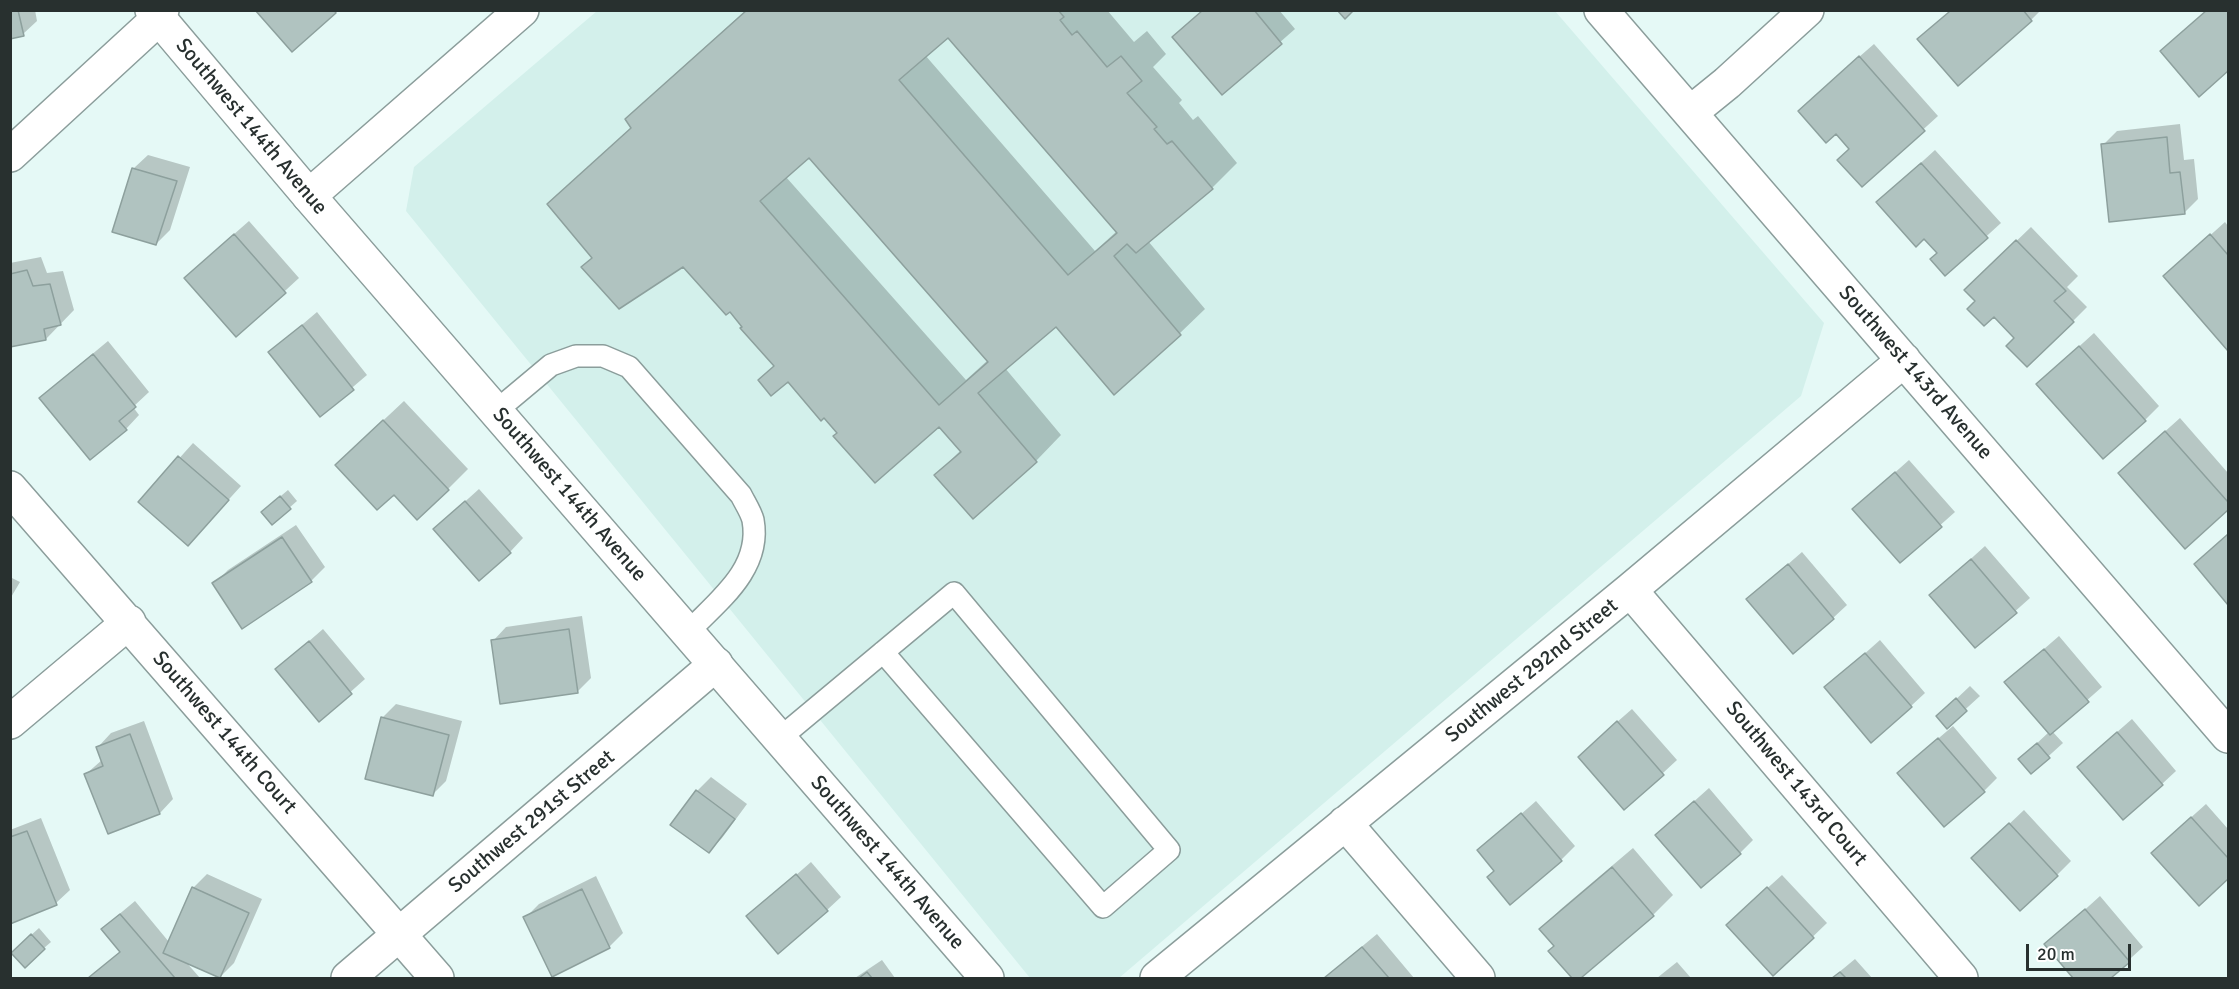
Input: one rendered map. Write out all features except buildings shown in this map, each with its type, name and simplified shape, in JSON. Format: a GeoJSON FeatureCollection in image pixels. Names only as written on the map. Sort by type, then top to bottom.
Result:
{"type":"FeatureCollection","features":[{"type":"Feature","properties":{"kind":"street"},"geometry":{"type":"LineString","coordinates":[[309,196],[522,10]]}},
{"type":"Feature","properties":{"kind":"street","name":"Southwest 143rd Avenue"},"geometry":{"type":"LineString","coordinates":[[1601,10],[2229,736]]}},
{"type":"Feature","properties":{"kind":"street"},"geometry":{"type":"LineString","coordinates":[[1690,113],[1728,83],[1807,10]]}},
{"type":"Feature","properties":{"kind":"street"},"geometry":{"type":"LineString","coordinates":[[10,154],[158,13]]}},
{"type":"Feature","properties":{"kind":"street","name":"Southwest 144th Avenue"},"geometry":{"type":"LineString","coordinates":[[158,13],[309,196],[987,978]]}},
{"type":"Feature","properties":{"kind":"street","name":"Southwest 292nd Street"},"geometry":{"type":"LineString","coordinates":[[1157,978],[1630,590],[1904,360]]}},
{"type":"Feature","properties":{"kind":"street","name":"Southwest 144th Court"},"geometry":{"type":"LineString","coordinates":[[10,488],[437,978]]}},
{"type":"Feature","properties":{"kind":"street","name":"Southwest 143rd Court"},"geometry":{"type":"LineString","coordinates":[[1630,590],[1961,978]]}},
{"type":"Feature","properties":{"kind":"street"},"geometry":{"type":"LineString","coordinates":[[10,722],[129,622]]}},
{"type":"Feature","properties":{"kind":"street","name":"Southwest 291st Street"},"geometry":{"type":"LineString","coordinates":[[348,978],[716,664]]}},
{"type":"Feature","properties":{"kind":"street"},"geometry":{"type":"LineString","coordinates":[[1345,823],[1478,978]]}},
{"type":"Feature","properties":{"kind":"lane"},"geometry":{"type":"LineString","coordinates":[[496,411],[550,365],[576,356],[603,356],[629,367],[741,495],[753,519],[753,548],[739,580],[688,632]]}},
{"type":"Feature","properties":{"kind":"lane"},"geometry":{"type":"LineString","coordinates":[[780,738],[883,652],[954,593],[1169,850],[1103,907],[883,652]]}},
{"type":"Feature","properties":{"kind":"shaded area"},"geometry":{"type":"Polygon","coordinates":[[[597,11],[1555,11],[1824,323],[1801,396],[1119,978],[1030,978],[406,211],[414,167],[597,11]]]}}]}
